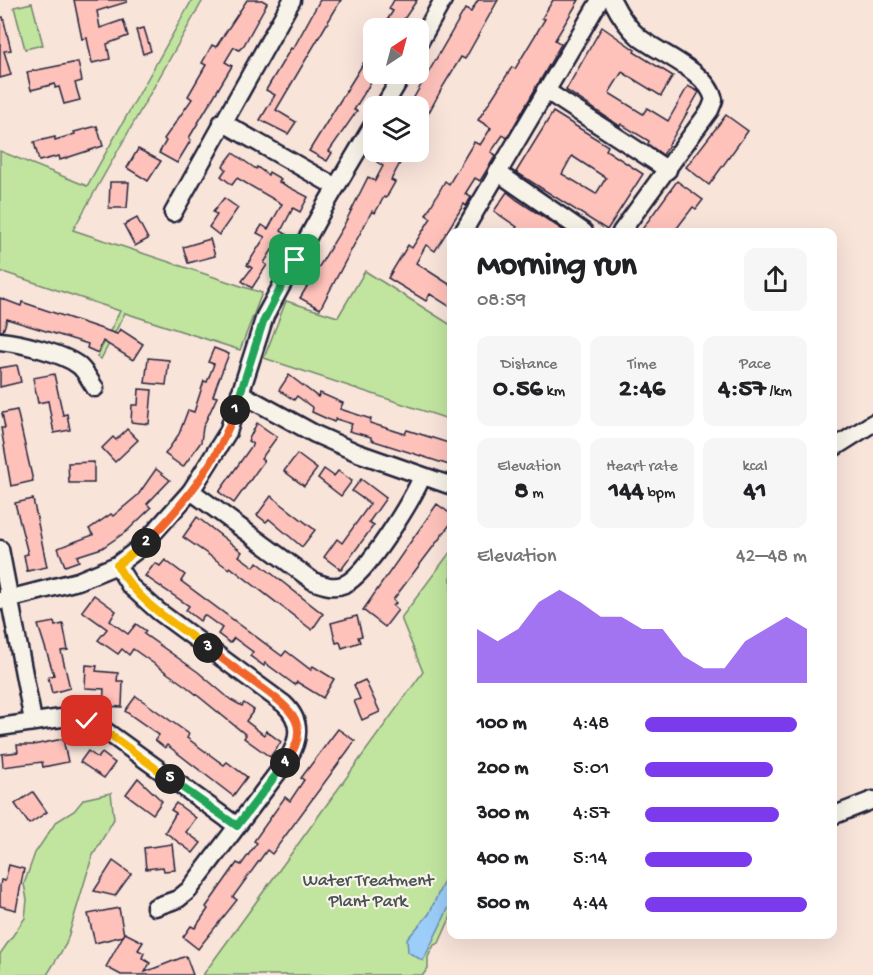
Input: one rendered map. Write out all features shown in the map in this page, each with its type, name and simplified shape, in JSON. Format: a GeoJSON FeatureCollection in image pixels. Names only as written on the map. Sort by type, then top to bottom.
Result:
{"type":"FeatureCollection","features":[{"type":"Feature","properties":{"kind":"street"},"geometry":{"type":"LineString","coordinates":[[173,213],[292,0]]}},
{"type":"Feature","properties":{"kind":"street"},"geometry":{"type":"LineString","coordinates":[[429,25],[443,0]]}},
{"type":"Feature","properties":{"kind":"street"},"geometry":{"type":"LineString","coordinates":[[464,228],[600,0]]}},
{"type":"Feature","properties":{"kind":"street"},"geometry":{"type":"LineString","coordinates":[[612,0],[628,26],[639,37],[700,78],[712,91],[714,100],[711,110],[624,228]]}},
{"type":"Feature","properties":{"kind":"street"},"geometry":{"type":"LineString","coordinates":[[545,90],[668,170]]}},
{"type":"Feature","properties":{"kind":"street"},"geometry":{"type":"LineString","coordinates":[[222,122],[336,187]]}},
{"type":"Feature","properties":{"kind":"street"},"geometry":{"type":"LineString","coordinates":[[5,600],[78,581],[117,565],[147,541],[191,491],[221,447],[265,316],[363,142]]}},
{"type":"Feature","properties":{"kind":"street"},"geometry":{"type":"LineString","coordinates":[[497,172],[578,228]]}},
{"type":"Feature","properties":{"kind":"street"},"geometry":{"type":"LineString","coordinates":[[0,341],[21,344],[71,361],[82,369],[95,388]]}},
{"type":"Feature","properties":{"kind":"street"},"geometry":{"type":"LineString","coordinates":[[240,393],[315,435],[447,484]]}},
{"type":"Feature","properties":{"kind":"street"},"geometry":{"type":"LineString","coordinates":[[837,445],[873,423]]}},
{"type":"Feature","properties":{"kind":"street"},"geometry":{"type":"LineString","coordinates":[[191,491],[313,580],[332,586],[342,585],[360,572],[412,501],[422,477]]}},
{"type":"Feature","properties":{"kind":"street"},"geometry":{"type":"LineString","coordinates":[[0,549],[5,600],[33,721]]}},
{"type":"Feature","properties":{"kind":"street"},"geometry":{"type":"LineString","coordinates":[[117,565],[137,594],[284,704],[295,718],[298,737],[295,748],[189,890],[178,899],[155,908]]}},
{"type":"Feature","properties":{"kind":"street"},"geometry":{"type":"LineString","coordinates":[[0,727],[68,717],[96,724],[237,826]]}},
{"type":"Feature","properties":{"kind":"street"},"geometry":{"type":"LineString","coordinates":[[837,814],[873,800]]}},
{"type":"Feature","properties":{"kind":"green space"},"geometry":{"type":"Polygon","coordinates":[[[192,0],[203,0],[73,230],[262,293],[240,350],[125,313],[101,359],[97,357],[120,311],[0,271],[0,151],[87,186],[192,0]]]}},
{"type":"Feature","properties":{"kind":"green space"},"geometry":{"type":"Polygon","coordinates":[[[32,3],[43,45],[25,49],[14,7],[32,3]]]}},
{"type":"Feature","properties":{"kind":"green space"},"geometry":{"type":"Polygon","coordinates":[[[365,271],[447,322],[447,419],[264,358],[286,301],[338,317],[365,271]]]}},
{"type":"Feature","properties":{"kind":"green space","name":"Water Treatment Plant Park"},"geometry":{"type":"Polygon","coordinates":[[[447,556],[447,925],[439,943],[434,945],[428,957],[428,968],[423,975],[203,975],[423,672],[401,618],[447,556]]]}},
{"type":"Feature","properties":{"kind":"green space"},"geometry":{"type":"Polygon","coordinates":[[[111,793],[114,819],[92,857],[66,944],[47,975],[0,975],[0,954],[25,918],[27,900],[24,884],[35,853],[56,822],[74,811],[84,799],[111,793]]]}},
{"type":"Feature","properties":{"kind":"water"},"geometry":{"type":"Polygon","coordinates":[[[447,874],[447,911],[423,961],[408,952],[407,939],[429,914],[447,874]]]}},
{"type":"Feature","properties":{"kind":"building"},"geometry":{"type":"Polygon","coordinates":[[[74,0],[127,0],[127,2],[97,11],[100,28],[123,20],[128,36],[107,44],[110,59],[92,63],[87,38],[82,39],[74,0]]]}},
{"type":"Feature","properties":{"kind":"building"},"geometry":{"type":"Polygon","coordinates":[[[247,0],[262,0],[267,3],[244,45],[239,50],[234,47],[225,62],[232,66],[189,138],[191,140],[177,163],[159,153],[166,141],[164,139],[192,99],[188,96],[206,65],[202,63],[212,45],[216,47],[247,0]]]}},
{"type":"Feature","properties":{"kind":"building"},"geometry":{"type":"Polygon","coordinates":[[[320,0],[341,0],[276,110],[296,122],[288,134],[260,120],[275,95],[266,90],[291,48],[293,49],[320,0]]]}},
{"type":"Feature","properties":{"kind":"building"},"geometry":{"type":"Polygon","coordinates":[[[394,0],[417,0],[405,18],[388,18],[393,11],[389,9],[394,0]]]}},
{"type":"Feature","properties":{"kind":"building"},"geometry":{"type":"Polygon","coordinates":[[[478,0],[498,0],[465,59],[461,57],[429,112],[429,96],[415,96],[422,84],[429,84],[429,71],[465,9],[471,12],[478,0]]]}},
{"type":"Feature","properties":{"kind":"building"},"geometry":{"type":"Polygon","coordinates":[[[553,0],[579,0],[555,40],[561,44],[507,138],[503,135],[491,152],[496,155],[480,181],[475,178],[465,194],[471,197],[466,206],[464,204],[447,228],[435,251],[426,245],[416,263],[447,283],[447,305],[430,294],[426,301],[388,278],[408,245],[412,248],[431,218],[426,215],[445,181],[449,184],[474,142],[480,145],[491,128],[478,120],[512,67],[515,69],[545,19],[542,18],[553,0]]]}},
{"type":"Feature","properties":{"kind":"building"},"geometry":{"type":"Polygon","coordinates":[[[0,17],[3,17],[11,50],[4,51],[11,75],[0,78],[0,17]]]}},
{"type":"Feature","properties":{"kind":"building"},"geometry":{"type":"Polygon","coordinates":[[[602,27],[635,50],[634,52],[673,76],[661,96],[622,72],[609,93],[643,114],[647,108],[668,121],[688,86],[699,92],[663,155],[648,144],[649,141],[621,124],[620,126],[566,90],[602,27]]]}},
{"type":"Feature","properties":{"kind":"building"},"geometry":{"type":"Polygon","coordinates":[[[144,28],[151,51],[143,54],[136,30],[144,28]]]}},
{"type":"Feature","properties":{"kind":"building"},"geometry":{"type":"Polygon","coordinates":[[[78,62],[82,81],[75,83],[80,100],[64,104],[59,87],[55,88],[55,84],[31,90],[27,72],[78,62]]]}},
{"type":"Feature","properties":{"kind":"building"},"geometry":{"type":"Polygon","coordinates":[[[363,64],[363,84],[370,84],[354,110],[357,111],[329,151],[332,153],[327,161],[309,151],[363,64]]]}},
{"type":"Feature","properties":{"kind":"building"},"geometry":{"type":"Polygon","coordinates":[[[553,112],[608,146],[606,150],[643,174],[608,228],[604,228],[516,172],[553,112]],[[572,156],[562,174],[596,194],[606,178],[572,156]]]}},
{"type":"Feature","properties":{"kind":"building"},"geometry":{"type":"Polygon","coordinates":[[[726,115],[748,131],[709,185],[686,167],[726,115]]]}},
{"type":"Feature","properties":{"kind":"building"},"geometry":{"type":"Polygon","coordinates":[[[97,126],[103,146],[60,160],[59,156],[39,161],[34,142],[55,137],[55,140],[97,126]]]}},
{"type":"Feature","properties":{"kind":"building"},"geometry":{"type":"Polygon","coordinates":[[[138,149],[161,161],[148,181],[127,168],[138,149]]]}},
{"type":"Feature","properties":{"kind":"building"},"geometry":{"type":"Polygon","coordinates":[[[233,153],[256,169],[257,167],[268,175],[269,172],[281,179],[279,182],[308,197],[300,212],[293,208],[281,231],[286,234],[278,247],[275,245],[264,263],[267,265],[252,288],[242,281],[252,268],[247,265],[265,237],[257,233],[262,225],[268,229],[282,204],[237,178],[232,185],[221,176],[226,169],[223,166],[233,153]]]}},
{"type":"Feature","properties":{"kind":"building"},"geometry":{"type":"Polygon","coordinates":[[[377,162],[401,162],[391,180],[395,182],[375,213],[372,211],[320,309],[300,298],[343,227],[368,177],[375,181],[383,166],[377,162]]]}},
{"type":"Feature","properties":{"kind":"building"},"geometry":{"type":"Polygon","coordinates":[[[677,181],[703,200],[696,209],[693,207],[677,228],[643,228],[677,181]]]}},
{"type":"Feature","properties":{"kind":"building"},"geometry":{"type":"Polygon","coordinates":[[[110,182],[129,182],[127,208],[109,208],[110,182]]]}},
{"type":"Feature","properties":{"kind":"building"},"geometry":{"type":"Polygon","coordinates":[[[507,192],[560,228],[516,228],[494,211],[507,192]]]}},
{"type":"Feature","properties":{"kind":"building"},"geometry":{"type":"Polygon","coordinates":[[[224,198],[238,208],[219,235],[209,227],[217,215],[213,212],[224,198]]]}},
{"type":"Feature","properties":{"kind":"building"},"geometry":{"type":"Polygon","coordinates":[[[137,218],[148,239],[135,246],[124,225],[137,218]]]}},
{"type":"Feature","properties":{"kind":"building"},"geometry":{"type":"Polygon","coordinates":[[[210,239],[215,256],[188,263],[183,247],[210,239]]]}},
{"type":"Feature","properties":{"kind":"building"},"geometry":{"type":"Polygon","coordinates":[[[0,298],[21,306],[22,302],[117,334],[120,329],[143,344],[133,360],[103,341],[98,353],[87,348],[88,344],[7,319],[3,331],[0,331],[0,298]]]}},
{"type":"Feature","properties":{"kind":"building"},"geometry":{"type":"Polygon","coordinates":[[[214,348],[229,354],[213,396],[217,397],[203,427],[201,442],[183,467],[165,454],[179,434],[188,410],[194,412],[204,381],[207,382],[214,364],[208,362],[214,348]]]}},
{"type":"Feature","properties":{"kind":"building"},"geometry":{"type":"Polygon","coordinates":[[[148,358],[169,360],[166,385],[145,383],[148,358]]]}},
{"type":"Feature","properties":{"kind":"building"},"geometry":{"type":"Polygon","coordinates":[[[17,365],[21,382],[0,387],[0,368],[17,365]]]}},
{"type":"Feature","properties":{"kind":"building"},"geometry":{"type":"Polygon","coordinates":[[[54,374],[63,415],[67,414],[70,430],[54,433],[48,401],[38,403],[33,378],[54,374]]]}},
{"type":"Feature","properties":{"kind":"building"},"geometry":{"type":"Polygon","coordinates":[[[289,375],[318,397],[320,393],[343,403],[340,409],[371,419],[370,423],[405,434],[407,430],[447,442],[447,464],[349,431],[352,424],[336,419],[334,422],[312,412],[313,408],[297,396],[294,400],[279,390],[289,375]]]}},
{"type":"Feature","properties":{"kind":"building"},"geometry":{"type":"Polygon","coordinates":[[[139,389],[152,390],[149,424],[131,422],[132,405],[138,405],[139,389]]]}},
{"type":"Feature","properties":{"kind":"building"},"geometry":{"type":"Polygon","coordinates":[[[17,410],[33,481],[11,486],[1,428],[5,428],[2,413],[17,410]]]}},
{"type":"Feature","properties":{"kind":"building"},"geometry":{"type":"Polygon","coordinates":[[[257,423],[277,437],[261,459],[264,461],[234,503],[219,492],[253,444],[248,441],[257,423]]]}},
{"type":"Feature","properties":{"kind":"building"},"geometry":{"type":"Polygon","coordinates":[[[127,429],[138,440],[115,462],[102,448],[113,437],[116,440],[127,429]]]}},
{"type":"Feature","properties":{"kind":"building"},"geometry":{"type":"Polygon","coordinates":[[[297,454],[317,469],[304,486],[284,471],[297,454]]]}},
{"type":"Feature","properties":{"kind":"building"},"geometry":{"type":"Polygon","coordinates":[[[94,462],[94,483],[69,483],[68,463],[94,462]]]}},
{"type":"Feature","properties":{"kind":"building"},"geometry":{"type":"Polygon","coordinates":[[[156,469],[170,480],[147,504],[151,508],[127,531],[102,548],[77,556],[79,561],[65,566],[58,548],[93,535],[89,529],[111,514],[113,516],[138,495],[156,469]]]}},
{"type":"Feature","properties":{"kind":"building"},"geometry":{"type":"Polygon","coordinates":[[[324,469],[334,476],[338,471],[352,481],[341,496],[318,478],[324,469]]]}},
{"type":"Feature","properties":{"kind":"building"},"geometry":{"type":"Polygon","coordinates":[[[361,479],[386,498],[369,522],[374,525],[341,570],[324,557],[337,539],[342,543],[370,504],[352,491],[361,479]]]}},
{"type":"Feature","properties":{"kind":"building"},"geometry":{"type":"Polygon","coordinates":[[[271,496],[315,530],[302,547],[269,519],[266,522],[257,515],[271,496]]]}},
{"type":"Feature","properties":{"kind":"building"},"geometry":{"type":"Polygon","coordinates":[[[33,499],[47,567],[27,571],[24,555],[28,554],[15,503],[33,499]]]}},
{"type":"Feature","properties":{"kind":"building"},"geometry":{"type":"Polygon","coordinates":[[[437,504],[447,511],[447,529],[393,600],[396,603],[393,606],[398,610],[385,627],[363,610],[437,504]]]}},
{"type":"Feature","properties":{"kind":"building"},"geometry":{"type":"Polygon","coordinates":[[[197,517],[242,552],[239,556],[254,567],[257,562],[323,614],[312,630],[230,567],[229,569],[183,537],[197,517]]]}},
{"type":"Feature","properties":{"kind":"building"},"geometry":{"type":"Polygon","coordinates":[[[165,560],[185,575],[181,581],[282,656],[286,651],[311,670],[313,666],[334,679],[323,698],[297,682],[295,685],[265,663],[264,666],[250,656],[253,652],[234,638],[230,643],[218,634],[222,628],[204,615],[200,621],[186,610],[189,606],[145,576],[155,563],[160,566],[165,560]]]}},
{"type":"Feature","properties":{"kind":"building"},"geometry":{"type":"Polygon","coordinates":[[[94,595],[116,611],[110,621],[128,634],[136,624],[146,631],[144,634],[198,672],[231,700],[242,706],[244,703],[254,710],[246,721],[264,735],[266,731],[281,742],[270,757],[244,738],[246,735],[187,687],[133,649],[129,655],[122,649],[118,654],[98,640],[107,629],[82,611],[94,595]]]}},
{"type":"Feature","properties":{"kind":"building"},"geometry":{"type":"Polygon","coordinates":[[[357,616],[362,636],[358,637],[360,642],[342,648],[340,642],[336,643],[331,623],[357,616]]]}},
{"type":"Feature","properties":{"kind":"building"},"geometry":{"type":"Polygon","coordinates":[[[54,622],[55,626],[63,624],[68,650],[61,651],[70,688],[52,693],[48,677],[54,675],[38,625],[54,622]]]}},
{"type":"Feature","properties":{"kind":"building"},"geometry":{"type":"Polygon","coordinates":[[[86,665],[97,666],[96,671],[118,673],[117,681],[123,681],[122,707],[103,706],[104,689],[85,688],[86,665]]]}},
{"type":"Feature","properties":{"kind":"building"},"geometry":{"type":"Polygon","coordinates":[[[365,680],[380,712],[362,720],[354,701],[360,699],[354,685],[365,680]]]}},
{"type":"Feature","properties":{"kind":"building"},"geometry":{"type":"Polygon","coordinates":[[[136,696],[189,734],[187,738],[224,765],[227,762],[247,777],[233,796],[167,745],[165,748],[155,740],[159,735],[125,711],[136,696]]]}},
{"type":"Feature","properties":{"kind":"building"},"geometry":{"type":"Polygon","coordinates":[[[338,729],[355,741],[272,854],[267,850],[233,897],[237,900],[198,949],[183,937],[191,926],[195,928],[208,909],[206,907],[237,863],[241,865],[257,843],[254,841],[285,797],[290,801],[304,780],[301,778],[338,729]]]}},
{"type":"Feature","properties":{"kind":"building"},"geometry":{"type":"Polygon","coordinates":[[[63,739],[68,762],[43,767],[42,762],[3,767],[2,754],[18,752],[17,745],[33,745],[63,739]]]}},
{"type":"Feature","properties":{"kind":"building"},"geometry":{"type":"Polygon","coordinates":[[[88,751],[98,758],[102,753],[115,763],[104,778],[80,762],[88,751]]]}},
{"type":"Feature","properties":{"kind":"building"},"geometry":{"type":"Polygon","coordinates":[[[138,778],[162,801],[153,814],[126,794],[138,778]]]}},
{"type":"Feature","properties":{"kind":"building"},"geometry":{"type":"Polygon","coordinates":[[[33,792],[47,812],[29,824],[15,804],[33,792]]]}},
{"type":"Feature","properties":{"kind":"building"},"geometry":{"type":"Polygon","coordinates":[[[176,803],[196,818],[186,832],[201,843],[193,853],[165,832],[176,813],[171,810],[176,803]]]}},
{"type":"Feature","properties":{"kind":"building"},"geometry":{"type":"Polygon","coordinates":[[[172,844],[175,870],[164,871],[163,867],[146,869],[144,848],[172,844]]]}},
{"type":"Feature","properties":{"kind":"building"},"geometry":{"type":"Polygon","coordinates":[[[113,861],[131,874],[115,896],[94,891],[113,861]]]}},
{"type":"Feature","properties":{"kind":"building"},"geometry":{"type":"Polygon","coordinates":[[[9,865],[24,869],[16,910],[0,906],[1,880],[5,881],[9,865]]]}},
{"type":"Feature","properties":{"kind":"building"},"geometry":{"type":"Polygon","coordinates":[[[119,908],[124,935],[125,933],[143,942],[138,950],[144,953],[142,958],[150,963],[145,972],[186,956],[193,975],[121,975],[106,967],[123,936],[95,943],[88,914],[119,908]]]}},
{"type":"Feature","properties":{"kind":"route"},"geometry":{"type":"LineString","coordinates":[[87,721],[96,724],[237,826],[295,748],[298,727],[291,710],[137,594],[117,565],[141,547],[159,529],[191,491],[221,447],[228,432],[265,316],[295,260]]}}]}
